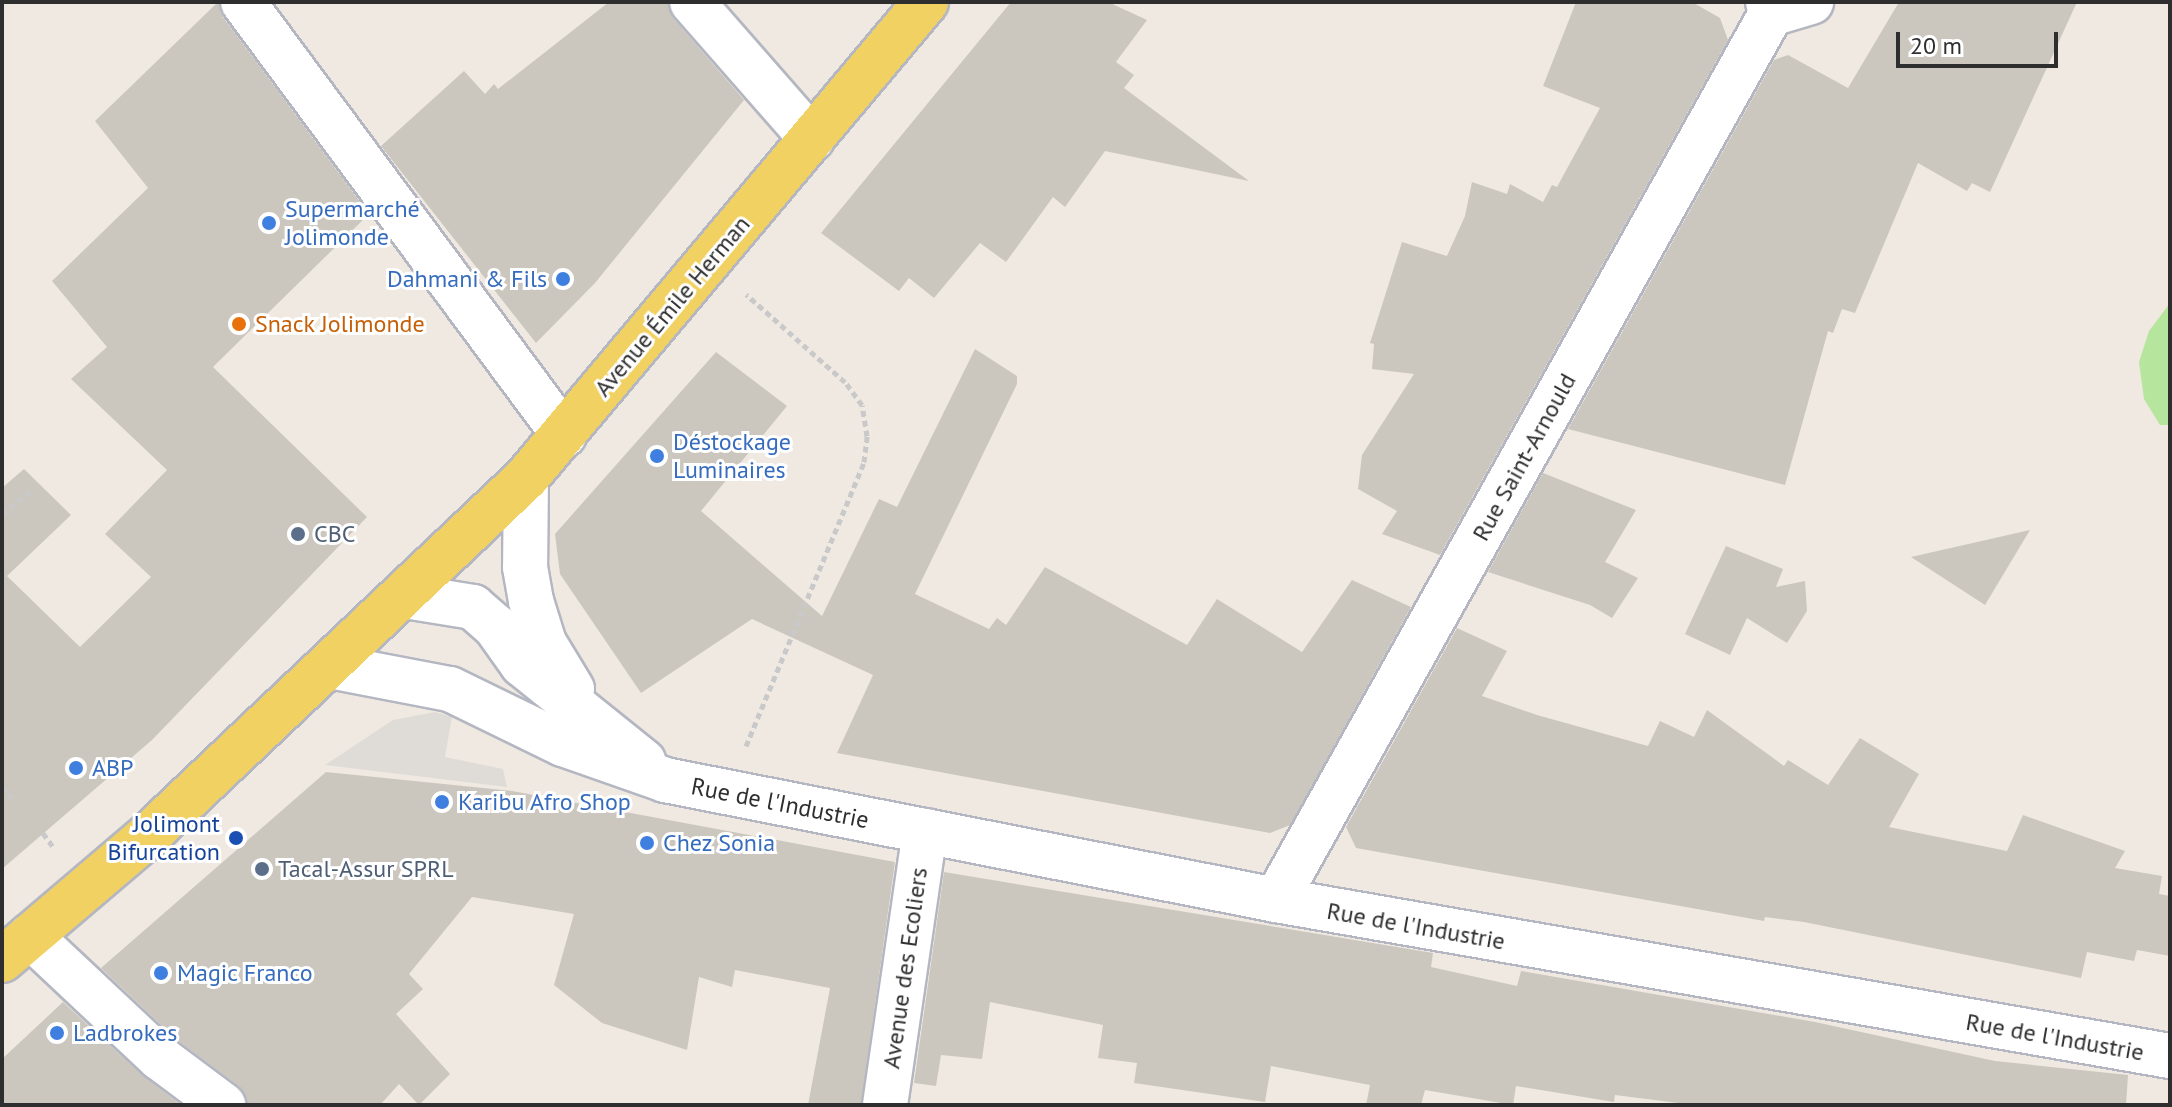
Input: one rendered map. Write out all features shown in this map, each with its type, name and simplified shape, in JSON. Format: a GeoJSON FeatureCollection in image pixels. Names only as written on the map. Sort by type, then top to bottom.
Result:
{"type":"FeatureCollection","features":[{"type":"Feature","properties":{"kind":"main road","name":"Avenue Émile Herman"},"geometry":{"type":"LineString","coordinates":[[16,948],[405,596],[526,478],[926,2]]}},
{"type":"Feature","properties":{"kind":"street"},"geometry":{"type":"LineString","coordinates":[[243,2],[564,435]]}},
{"type":"Feature","properties":{"kind":"street"},"geometry":{"type":"LineString","coordinates":[[692,2],[812,139]]}},
{"type":"Feature","properties":{"kind":"street","name":"Rue Saint-Arnould"},"geometry":{"type":"LineString","coordinates":[[1276,900],[1783,6]]}},
{"type":"Feature","properties":{"kind":"street","name":"Rue de l'Industrie"},"geometry":{"type":"LineString","coordinates":[[526,478],[525,567],[544,643],[567,683],[612,737]]}},
{"type":"Feature","properties":{"kind":"street","name":"Rue de l'Industrie"},"geometry":{"type":"LineString","coordinates":[[405,596],[473,607],[522,664],[665,780]]}},
{"type":"Feature","properties":{"kind":"street","name":"Rue de l'Industrie"},"geometry":{"type":"LineString","coordinates":[[329,666],[450,689],[563,744],[665,780],[1276,900],[2170,1056]]}},
{"type":"Feature","properties":{"kind":"street","name":"Avenue des Ecoliers"},"geometry":{"type":"LineString","coordinates":[[885,1105],[925,831]]}},
{"type":"Feature","properties":{"kind":"street"},"geometry":{"type":"LineString","coordinates":[[16,948],[223,1105]]}},
{"type":"Feature","properties":{"kind":"path"},"geometry":{"type":"LineString","coordinates":[[707,263],[845,382],[862,405],[867,436],[864,462],[730,793]]}},
{"type":"Feature","properties":{"kind":"path"},"geometry":{"type":"LineString","coordinates":[[2,514],[33,489]]}},
{"type":"Feature","properties":{"kind":"path"},"geometry":{"type":"LineString","coordinates":[[2,787],[12,798]]}},
{"type":"Feature","properties":{"kind":"green space"},"geometry":{"type":"Polygon","coordinates":[[[2170,303],[2170,425],[2160,425],[2144,399],[2139,362],[2149,331],[2170,303]]]}},
{"type":"Feature","properties":{"kind":"shaded area"},"geometry":{"type":"Polygon","coordinates":[[[435,712],[452,717],[445,757],[503,769],[507,787],[325,765],[393,720],[435,712]]]}},
{"type":"Feature","properties":{"kind":"building"},"geometry":{"type":"Polygon","coordinates":[[[218,2],[223,17],[369,214],[213,367],[367,517],[152,740],[2,869],[2,488],[24,469],[71,515],[7,576],[80,647],[151,577],[105,534],[167,470],[71,379],[107,347],[52,281],[148,188],[95,121],[218,2]]]}},
{"type":"Feature","properties":{"kind":"building"},"geometry":{"type":"Polygon","coordinates":[[[609,2],[668,2],[673,18],[744,100],[595,283],[536,343],[381,146],[464,71],[485,94],[494,84],[498,89],[609,2]]]}},
{"type":"Feature","properties":{"kind":"building"},"geometry":{"type":"Polygon","coordinates":[[[1011,2],[1108,2],[1147,20],[1116,62],[1134,75],[1124,88],[1249,181],[1105,151],[1065,207],[1053,197],[1006,262],[980,243],[934,298],[909,278],[899,291],[821,233],[1011,2]]]}},
{"type":"Feature","properties":{"kind":"building"},"geometry":{"type":"Polygon","coordinates":[[[1576,2],[1692,2],[1720,18],[1728,40],[1440,555],[1382,534],[1397,511],[1358,489],[1362,455],[1414,374],[1372,369],[1374,344],[1370,343],[1402,242],[1447,256],[1465,216],[1472,182],[1507,194],[1510,184],[1543,202],[1552,185],[1557,187],[1600,108],[1543,86],[1576,2]]]}},
{"type":"Feature","properties":{"kind":"building"},"geometry":{"type":"Polygon","coordinates":[[[1899,2],[2077,2],[1990,192],[1972,183],[1967,191],[1918,163],[1855,313],[1842,309],[1833,333],[1828,331],[1785,485],[1568,429],[1774,60],[1788,55],[1848,88],[1899,2]]]}},
{"type":"Feature","properties":{"kind":"building"},"geometry":{"type":"Polygon","coordinates":[[[975,349],[1017,376],[1017,384],[915,594],[989,629],[997,618],[1006,625],[1045,567],[1187,645],[1217,599],[1302,652],[1352,580],[1411,607],[1290,825],[1270,833],[837,753],[873,675],[752,619],[641,693],[560,574],[555,534],[716,352],[787,406],[701,511],[822,616],[879,499],[897,507],[975,349]]]}},
{"type":"Feature","properties":{"kind":"building"},"geometry":{"type":"Polygon","coordinates":[[[1543,473],[1636,510],[1605,562],[1638,578],[1612,618],[1590,605],[1488,572],[1543,473]]]}},
{"type":"Feature","properties":{"kind":"building"},"geometry":{"type":"Polygon","coordinates":[[[2030,530],[1985,605],[1911,557],[2030,530]]]}},
{"type":"Feature","properties":{"kind":"building"},"geometry":{"type":"Polygon","coordinates":[[[1726,546],[1783,569],[1776,587],[1805,581],[1807,611],[1787,643],[1747,618],[1730,655],[1685,634],[1726,546]]]}},
{"type":"Feature","properties":{"kind":"building"},"geometry":{"type":"Polygon","coordinates":[[[1457,628],[1507,651],[1482,696],[1537,715],[1648,746],[1660,721],[1694,737],[1707,710],[1784,766],[1788,760],[1828,785],[1860,738],[1919,774],[1889,827],[2007,851],[2023,815],[2125,851],[2115,868],[2162,876],[2159,894],[2170,896],[2170,956],[2137,950],[2134,961],[2087,952],[2081,978],[1804,922],[1765,917],[1764,921],[1356,848],[1346,827],[1457,628]]]}},
{"type":"Feature","properties":{"kind":"building"},"geometry":{"type":"Polygon","coordinates":[[[326,772],[512,791],[895,862],[861,1105],[808,1105],[830,988],[735,970],[732,987],[699,977],[687,1050],[602,1023],[554,985],[574,914],[472,897],[409,974],[423,989],[396,1014],[450,1074],[419,1105],[399,1084],[380,1105],[248,1105],[239,1086],[176,1039],[101,968],[326,772]]]}},
{"type":"Feature","properties":{"kind":"building"},"geometry":{"type":"Polygon","coordinates":[[[944,872],[1433,953],[1431,967],[1517,986],[1521,971],[1815,1022],[1995,1061],[2128,1075],[2126,1105],[1694,1105],[1615,1095],[1614,1102],[1516,1086],[1513,1105],[1425,1090],[1421,1105],[1366,1105],[1370,1085],[1271,1066],[1265,1102],[1134,1083],[1137,1063],[1098,1058],[1103,1025],[990,1002],[982,1059],[941,1055],[936,1086],[914,1083],[944,872]]]}},
{"type":"Feature","properties":{"kind":"building"},"geometry":{"type":"Polygon","coordinates":[[[63,1002],[143,1076],[181,1105],[2,1105],[2,1059],[63,1002]]]}},
{"type":"Feature","properties":{"kind":"place","name":"Supermarché Jolimonde"},"geometry":{"type":"Point","coordinates":[269,223]}},
{"type":"Feature","properties":{"kind":"place","name":"Dahmani & Fils"},"geometry":{"type":"Point","coordinates":[563,279]}},
{"type":"Feature","properties":{"kind":"place","name":"Snack Jolimonde"},"geometry":{"type":"Point","coordinates":[239,324]}},
{"type":"Feature","properties":{"kind":"place","name":"Déstockage Luminaires"},"geometry":{"type":"Point","coordinates":[657,456]}},
{"type":"Feature","properties":{"kind":"place","name":"CBC"},"geometry":{"type":"Point","coordinates":[298,534]}},
{"type":"Feature","properties":{"kind":"place","name":"ABP"},"geometry":{"type":"Point","coordinates":[76,768]}},
{"type":"Feature","properties":{"kind":"place","name":"Karibu Afro Shop"},"geometry":{"type":"Point","coordinates":[442,802]}},
{"type":"Feature","properties":{"kind":"place","name":"Jolimont Bifurcation"},"geometry":{"type":"Point","coordinates":[236,838]}},
{"type":"Feature","properties":{"kind":"place","name":"Chez Sonia"},"geometry":{"type":"Point","coordinates":[647,843]}},
{"type":"Feature","properties":{"kind":"place","name":"Tacal-Assur SPRL"},"geometry":{"type":"Point","coordinates":[262,869]}},
{"type":"Feature","properties":{"kind":"place","name":"Magic Franco"},"geometry":{"type":"Point","coordinates":[161,973]}},
{"type":"Feature","properties":{"kind":"place","name":"Ladbrokes"},"geometry":{"type":"Point","coordinates":[57,1033]}}]}
